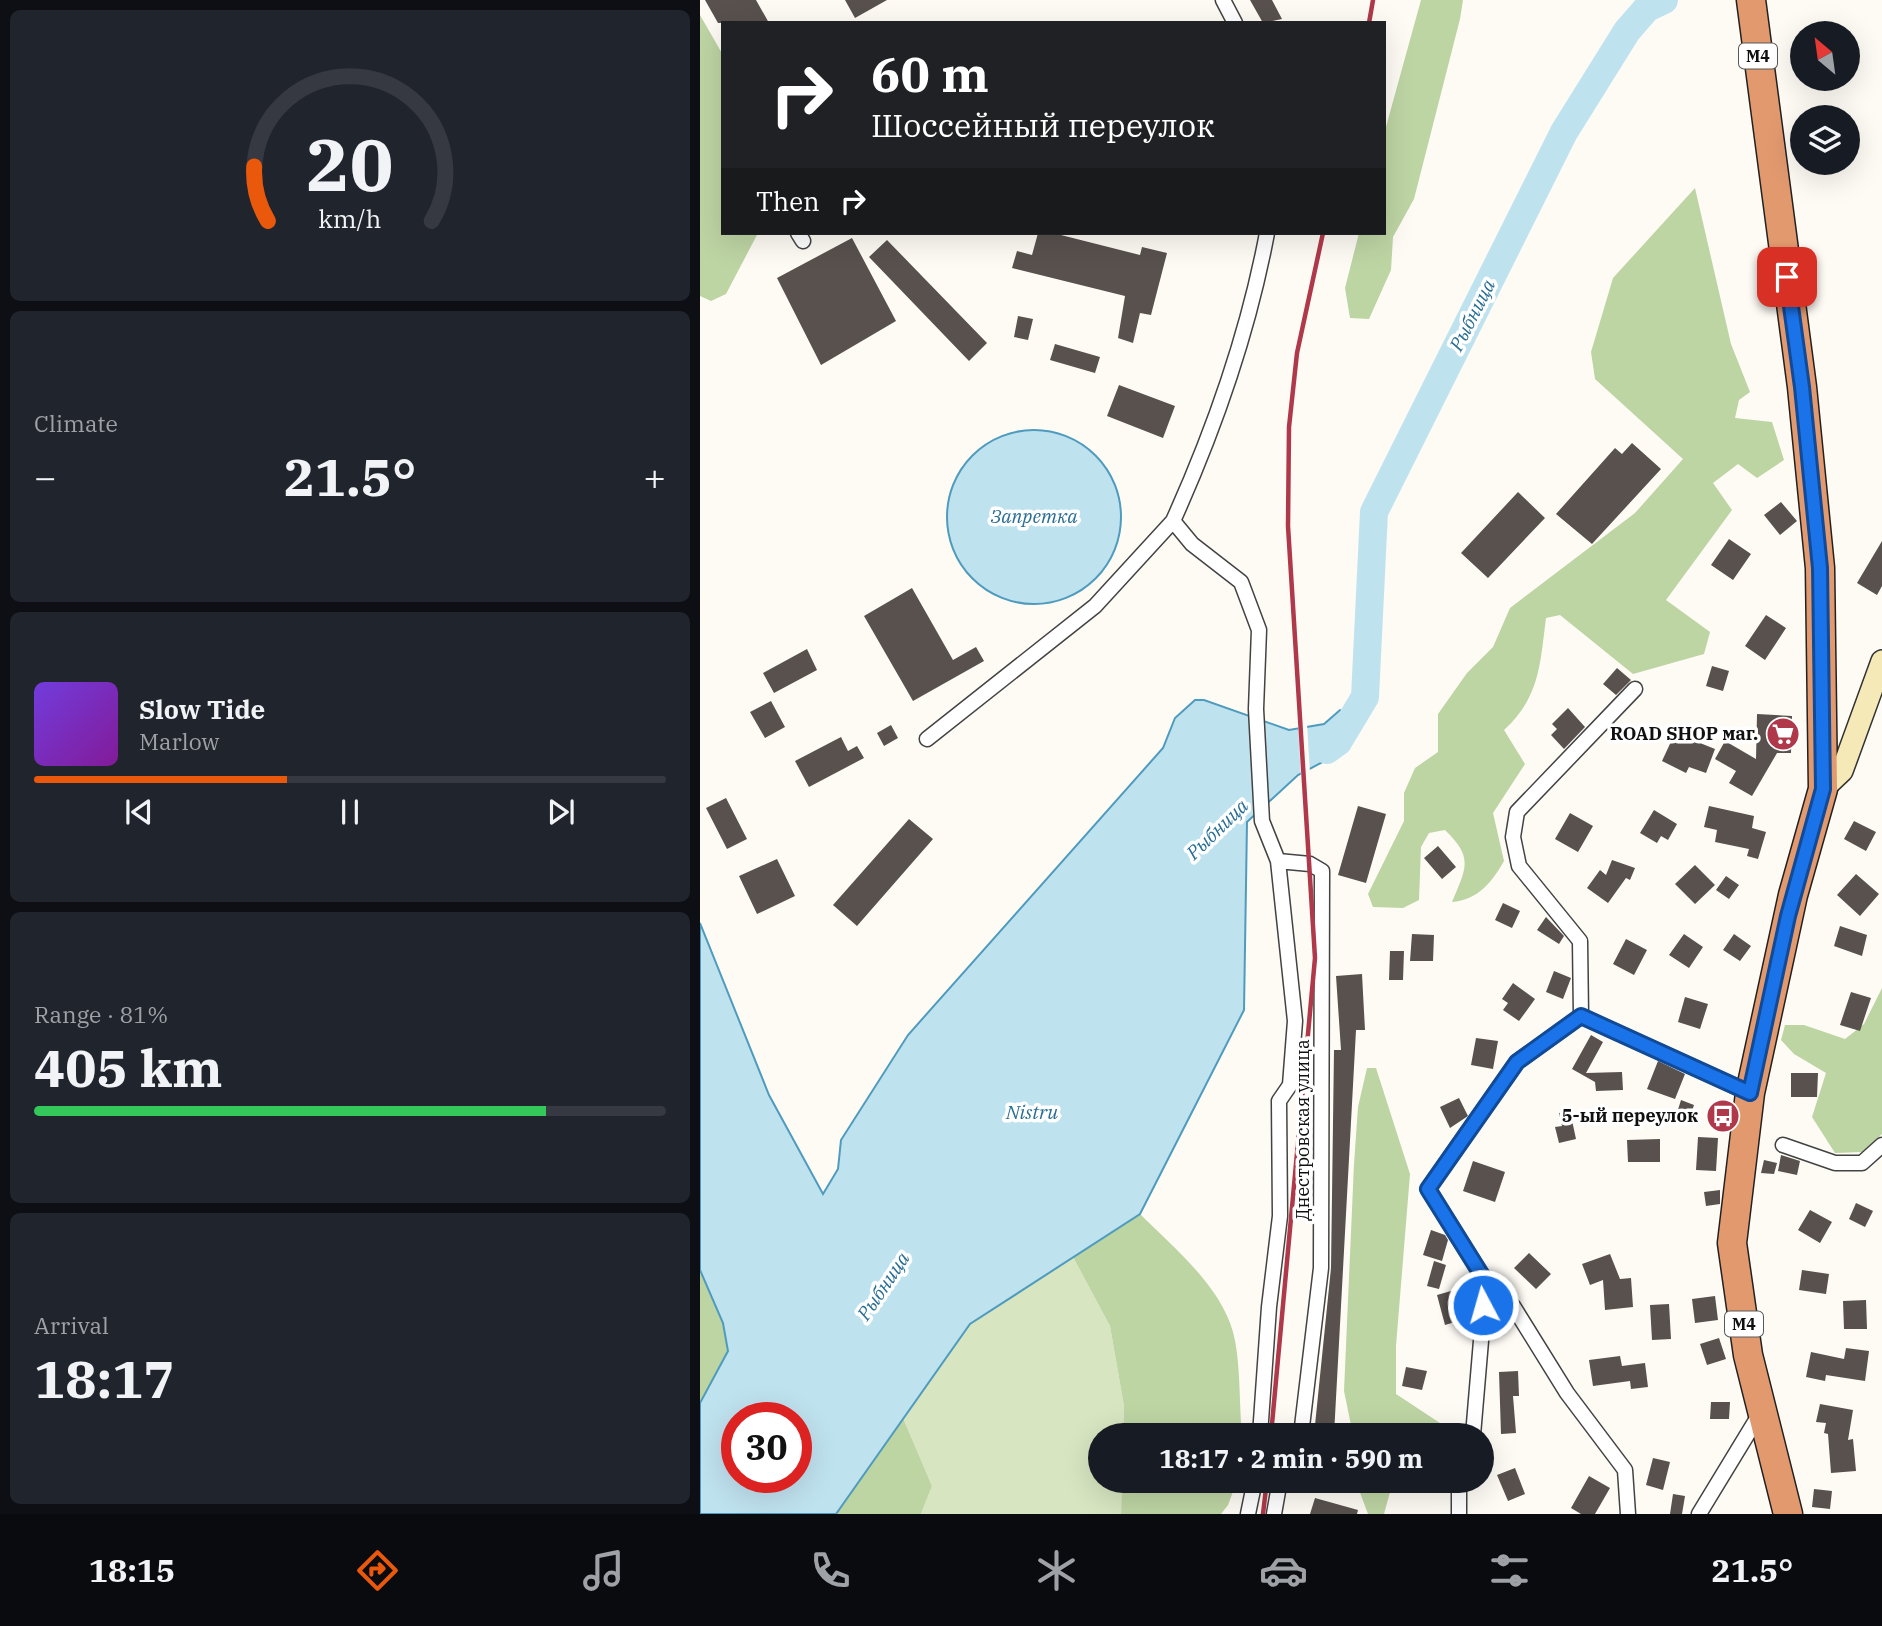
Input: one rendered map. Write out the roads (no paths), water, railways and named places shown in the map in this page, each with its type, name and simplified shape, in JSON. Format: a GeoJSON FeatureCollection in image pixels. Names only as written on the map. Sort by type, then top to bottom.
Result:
{"type":"FeatureCollection","features":[{"type":"Feature","properties":{"kind":"highway","name":"M4"},"geometry":{"type":"LineString","coordinates":[[1751,0],[1802,387],[1820,568],[1823,789],[1788,916],[1750,1093],[1732,1243],[1748,1355],[1788,1514]]}},
{"type":"Feature","properties":{"kind":"street"},"geometry":{"type":"LineString","coordinates":[[1223,0],[1234,21]]}},
{"type":"Feature","properties":{"kind":"street"},"geometry":{"type":"LineString","coordinates":[[927,739],[1095,606],[1173,521],[1211,438],[1255,298],[1267,235]]}},
{"type":"Feature","properties":{"kind":"street","name":"Днестровская улица"},"geometry":{"type":"LineString","coordinates":[[1173,521],[1192,544],[1241,582],[1259,630],[1256,709],[1262,821],[1278,861],[1295,1021],[1290,1085],[1279,1101],[1280,1216],[1269,1307],[1261,1423]]}},
{"type":"Feature","properties":{"kind":"street"},"geometry":{"type":"LineString","coordinates":[[1823,789],[1842,771],[1882,661]]}},
{"type":"Feature","properties":{"kind":"street"},"geometry":{"type":"LineString","coordinates":[[1581,1016],[1580,941],[1519,866],[1513,838],[1517,813],[1635,689]]}},
{"type":"Feature","properties":{"kind":"street","name":"Днестровская улица"},"geometry":{"type":"LineString","coordinates":[[1278,861],[1310,864],[1322,871],[1321,1268],[1302,1423]]}},
{"type":"Feature","properties":{"kind":"street"},"geometry":{"type":"LineString","coordinates":[[1581,1016],[1750,1093]]}},
{"type":"Feature","properties":{"kind":"street"},"geometry":{"type":"LineString","coordinates":[[1581,1016],[1517,1062],[1428,1189],[1486,1282],[1513,1306],[1567,1393],[1625,1470],[1628,1514]]}},
{"type":"Feature","properties":{"kind":"street"},"geometry":{"type":"LineString","coordinates":[[1783,1144],[1835,1163],[1861,1163],[1882,1145]]}},
{"type":"Feature","properties":{"kind":"street"},"geometry":{"type":"LineString","coordinates":[[1474,1423],[1486,1282]]}},
{"type":"Feature","properties":{"kind":"street"},"geometry":{"type":"LineString","coordinates":[[1699,1514],[1761,1412]]}},
{"type":"Feature","properties":{"kind":"street"},"geometry":{"type":"LineString","coordinates":[[1248,1514],[1252,1493]]}},
{"type":"Feature","properties":{"kind":"street"},"geometry":{"type":"LineString","coordinates":[[1274,1514],[1278,1493]]}},
{"type":"Feature","properties":{"kind":"street"},"geometry":{"type":"LineString","coordinates":[[1459,1493],[1459,1514]]}},
{"type":"Feature","properties":{"kind":"water","name":"Запретка"},"geometry":{"type":"Polygon","coordinates":[[[1034,430],[1067,437],[1095,456],[1114,484],[1121,517],[1114,550],[1095,578],[1067,597],[1034,604],[1001,597],[973,578],[954,550],[947,517],[954,484],[973,456],[1001,437],[1034,430]]]}},
{"type":"Feature","properties":{"kind":"water","name":"Nistru"},"geometry":{"type":"Polygon","coordinates":[[[1195,700],[1204,700],[1289,730],[1324,724],[1340,710],[1360,728],[1334,756],[1298,775],[1247,822],[1244,1010],[1140,1214],[970,1324],[836,1514],[700,1514],[700,1403],[728,1351],[723,1323],[700,1270],[700,923],[769,1095],[823,1194],[838,1169],[841,1140],[908,1035],[1163,748],[1175,718],[1195,700]]]}},
{"type":"Feature","properties":{"kind":"waterway","name":"Рыбница"},"geometry":{"type":"LineString","coordinates":[[1327,750],[1338,742],[1365,697],[1374,512],[1564,132],[1627,31],[1647,8],[1664,0]]}},
{"type":"Feature","properties":{"kind":"railway"},"geometry":{"type":"LineString","coordinates":[[1369,21],[1373,0]]}},
{"type":"Feature","properties":{"kind":"railway"},"geometry":{"type":"LineString","coordinates":[[1272,1423],[1315,958],[1288,526],[1289,427],[1297,353],[1323,235]]}},
{"type":"Feature","properties":{"kind":"railway"},"geometry":{"type":"LineString","coordinates":[[1263,1514],[1265,1493]]}},
{"type":"Feature","properties":{"kind":"place","name":"ROAD SHOP маг."},"geometry":{"type":"Point","coordinates":[1783,734]}},
{"type":"Feature","properties":{"kind":"place","name":"5-ый переулок"},"geometry":{"type":"Point","coordinates":[1723,1116]}}]}
